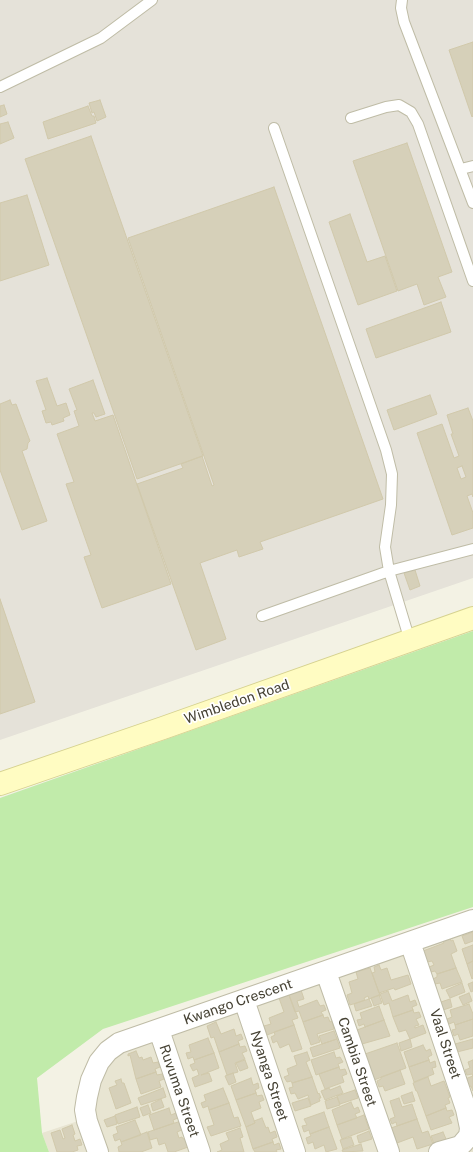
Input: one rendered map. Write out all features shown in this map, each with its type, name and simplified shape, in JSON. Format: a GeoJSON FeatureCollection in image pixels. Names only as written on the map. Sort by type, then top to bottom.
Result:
{"type":"FeatureCollection","features":[{"type":"Feature","properties":{"kind":"main road","name":"Wimbledon Road"},"geometry":{"type":"LineString","coordinates":[[0,784],[473,618]]}},
{"type":"Feature","properties":{"kind":"street","name":"Kwango Crescent"},"geometry":{"type":"LineString","coordinates":[[98,1152],[87,1121],[85,1110],[91,1080],[100,1062],[108,1051],[119,1043],[473,920]]}},
{"type":"Feature","properties":{"kind":"street","name":"Vaal Street"},"geometry":{"type":"LineString","coordinates":[[410,942],[466,1109],[470,1128],[469,1136],[460,1146],[439,1152]]}},
{"type":"Feature","properties":{"kind":"street","name":"Cambia Street"},"geometry":{"type":"LineString","coordinates":[[326,972],[389,1152]]}},
{"type":"Feature","properties":{"kind":"street","name":"Nyanga Street"},"geometry":{"type":"LineString","coordinates":[[244,1000],[295,1152]]}},
{"type":"Feature","properties":{"kind":"street","name":"Ruvuma Street"},"geometry":{"type":"LineString","coordinates":[[159,1030],[200,1152]]}},
{"type":"Feature","properties":{"kind":"lane"},"geometry":{"type":"LineString","coordinates":[[0,87],[101,38],[152,0]]}},
{"type":"Feature","properties":{"kind":"lane"},"geometry":{"type":"LineString","coordinates":[[402,0],[401,8],[404,22],[473,203]]}},
{"type":"Feature","properties":{"kind":"lane"},"geometry":{"type":"LineString","coordinates":[[351,118],[386,107],[399,105],[411,112],[418,124],[473,281]]}},
{"type":"Feature","properties":{"kind":"lane"},"geometry":{"type":"LineString","coordinates":[[274,128],[386,450],[392,474],[391,505],[385,547],[389,571],[410,640]]}},
{"type":"Feature","properties":{"kind":"lane"},"geometry":{"type":"LineString","coordinates":[[461,170],[473,166]]}},
{"type":"Feature","properties":{"kind":"lane"},"geometry":{"type":"LineString","coordinates":[[262,616],[389,571],[473,549]]}},
{"type":"Feature","properties":{"kind":"shaded area"},"geometry":{"type":"Polygon","coordinates":[[[0,0],[473,0],[473,578],[0,740],[0,0]]]}},
{"type":"Feature","properties":{"kind":"shaded area"},"geometry":{"type":"Polygon","coordinates":[[[473,918],[473,1152],[49,1152],[42,1133],[81,1120],[95,1060],[473,918]]]}},
{"type":"Feature","properties":{"kind":"green space"},"geometry":{"type":"Polygon","coordinates":[[[473,631],[473,907],[103,1029],[37,1078],[42,1133],[49,1152],[0,1152],[0,798],[473,631]]]}},
{"type":"Feature","properties":{"kind":"building"},"geometry":{"type":"Polygon","coordinates":[[[473,42],[473,116],[472,117],[449,50],[473,42]]]}},
{"type":"Feature","properties":{"kind":"building"},"geometry":{"type":"Polygon","coordinates":[[[100,100],[106,117],[97,121],[94,112],[92,113],[89,103],[100,100]]]}},
{"type":"Feature","properties":{"kind":"building"},"geometry":{"type":"Polygon","coordinates":[[[4,105],[7,114],[0,117],[0,106],[4,105]]]}},
{"type":"Feature","properties":{"kind":"building"},"geometry":{"type":"Polygon","coordinates":[[[88,106],[96,123],[48,139],[43,122],[88,106]]]}},
{"type":"Feature","properties":{"kind":"building"},"geometry":{"type":"Polygon","coordinates":[[[8,122],[14,138],[0,144],[0,124],[8,122]]]}},
{"type":"Feature","properties":{"kind":"building"},"geometry":{"type":"Polygon","coordinates":[[[91,136],[203,456],[137,479],[25,159],[91,136]]]}},
{"type":"Feature","properties":{"kind":"building"},"geometry":{"type":"Polygon","coordinates":[[[407,143],[452,272],[438,277],[446,297],[424,305],[417,284],[398,291],[353,161],[407,143]]]}},
{"type":"Feature","properties":{"kind":"building"},"geometry":{"type":"Polygon","coordinates":[[[274,187],[383,499],[260,542],[263,549],[239,557],[237,550],[200,563],[226,639],[196,650],[137,484],[183,468],[181,464],[202,456],[212,486],[214,485],[128,238],[274,187]]]}},
{"type":"Feature","properties":{"kind":"building"},"geometry":{"type":"Polygon","coordinates":[[[27,195],[49,265],[0,281],[0,203],[27,195]]]}},
{"type":"Feature","properties":{"kind":"building"},"geometry":{"type":"Polygon","coordinates":[[[350,214],[367,262],[385,256],[397,291],[358,305],[329,222],[350,214]]]}},
{"type":"Feature","properties":{"kind":"building"},"geometry":{"type":"Polygon","coordinates":[[[441,302],[451,332],[376,358],[366,329],[441,302]]]}},
{"type":"Feature","properties":{"kind":"building"},"geometry":{"type":"Polygon","coordinates":[[[47,378],[57,406],[66,403],[70,415],[63,418],[64,421],[52,425],[51,422],[46,423],[42,411],[46,410],[36,381],[47,378]]]}},
{"type":"Feature","properties":{"kind":"building"},"geometry":{"type":"Polygon","coordinates":[[[93,380],[105,414],[96,417],[94,413],[92,413],[95,421],[113,415],[171,584],[102,608],[84,557],[91,555],[66,484],[74,482],[57,434],[79,426],[74,411],[77,410],[69,389],[93,380]]]}},
{"type":"Feature","properties":{"kind":"building"},"geometry":{"type":"Polygon","coordinates":[[[430,395],[437,414],[394,430],[387,410],[430,395]]]}},
{"type":"Feature","properties":{"kind":"building"},"geometry":{"type":"Polygon","coordinates":[[[10,400],[12,405],[16,404],[30,441],[27,449],[22,451],[47,521],[22,530],[0,470],[0,404],[10,400]]]}},
{"type":"Feature","properties":{"kind":"building"},"geometry":{"type":"Polygon","coordinates":[[[468,408],[473,421],[473,497],[472,494],[467,496],[473,513],[473,528],[452,535],[417,433],[442,424],[454,458],[459,456],[451,434],[453,434],[447,415],[468,408]],[[462,466],[457,468],[461,479],[466,477],[462,466]]]}},
{"type":"Feature","properties":{"kind":"building"},"geometry":{"type":"Polygon","coordinates":[[[415,570],[420,586],[410,590],[404,573],[415,570]]]}},
{"type":"Feature","properties":{"kind":"building"},"geometry":{"type":"Polygon","coordinates":[[[0,599],[35,702],[0,714],[0,599]]]}},
{"type":"Feature","properties":{"kind":"building"},"geometry":{"type":"Polygon","coordinates":[[[473,932],[473,941],[465,944],[462,936],[473,932]]]}},
{"type":"Feature","properties":{"kind":"building"},"geometry":{"type":"Polygon","coordinates":[[[450,938],[451,941],[453,940],[457,951],[451,954],[456,968],[437,974],[435,971],[431,972],[429,967],[434,965],[432,961],[427,962],[423,951],[444,943],[443,941],[450,938]]]}},
{"type":"Feature","properties":{"kind":"building"},"geometry":{"type":"Polygon","coordinates":[[[473,945],[473,961],[467,964],[462,949],[473,945]]]}},
{"type":"Feature","properties":{"kind":"building"},"geometry":{"type":"Polygon","coordinates":[[[473,961],[473,978],[472,979],[467,964],[473,961]]]}},
{"type":"Feature","properties":{"kind":"building"},"geometry":{"type":"Polygon","coordinates":[[[379,965],[381,970],[387,968],[391,980],[408,975],[411,984],[395,990],[394,988],[379,993],[372,973],[375,972],[374,967],[379,965]]]}},
{"type":"Feature","properties":{"kind":"building"},"geometry":{"type":"Polygon","coordinates":[[[370,968],[380,995],[369,999],[368,996],[364,998],[365,1000],[350,1005],[347,995],[352,993],[349,982],[358,979],[356,972],[370,968]]]}},
{"type":"Feature","properties":{"kind":"building"},"geometry":{"type":"Polygon","coordinates":[[[456,968],[462,982],[442,989],[440,983],[435,984],[433,979],[437,977],[437,974],[456,968]]]}},
{"type":"Feature","properties":{"kind":"building"},"geometry":{"type":"Polygon","coordinates":[[[473,982],[473,991],[471,992],[468,984],[473,982]]]}},
{"type":"Feature","properties":{"kind":"building"},"geometry":{"type":"Polygon","coordinates":[[[462,983],[465,992],[450,998],[446,990],[462,983]]]}},
{"type":"Feature","properties":{"kind":"building"},"geometry":{"type":"Polygon","coordinates":[[[301,990],[304,999],[297,1001],[299,1007],[317,1000],[320,1006],[324,1005],[326,1010],[321,1012],[323,1015],[303,1022],[299,1011],[295,1012],[289,995],[301,990]]]}},
{"type":"Feature","properties":{"kind":"building"},"geometry":{"type":"Polygon","coordinates":[[[388,991],[392,1001],[408,995],[410,1002],[415,1000],[417,1005],[412,1007],[413,1010],[393,1017],[389,1003],[384,1005],[380,994],[388,991]]]}},
{"type":"Feature","properties":{"kind":"building"},"geometry":{"type":"Polygon","coordinates":[[[469,993],[472,1001],[463,1005],[459,997],[469,993]]]}},
{"type":"Feature","properties":{"kind":"building"},"geometry":{"type":"Polygon","coordinates":[[[289,995],[298,1018],[292,1020],[294,1025],[267,1035],[264,1026],[271,1024],[269,1018],[284,1012],[279,998],[289,995]]]}},
{"type":"Feature","properties":{"kind":"building"},"geometry":{"type":"Polygon","coordinates":[[[379,995],[382,1003],[374,1006],[371,998],[379,995]]]}},
{"type":"Feature","properties":{"kind":"building"},"geometry":{"type":"Polygon","coordinates":[[[369,999],[372,1006],[356,1011],[354,1004],[369,999]]]}},
{"type":"Feature","properties":{"kind":"building"},"geometry":{"type":"Polygon","coordinates":[[[450,999],[452,1007],[443,1010],[441,1002],[450,999]]]}},
{"type":"Feature","properties":{"kind":"building"},"geometry":{"type":"Polygon","coordinates":[[[469,1004],[473,1014],[473,1019],[455,1025],[454,1022],[449,1024],[447,1019],[452,1017],[450,1010],[469,1004]]]}},
{"type":"Feature","properties":{"kind":"building"},"geometry":{"type":"Polygon","coordinates":[[[379,1006],[384,1020],[365,1027],[364,1024],[359,1026],[357,1020],[362,1019],[360,1013],[379,1006]]]}},
{"type":"Feature","properties":{"kind":"building"},"geometry":{"type":"Polygon","coordinates":[[[413,1010],[414,1013],[419,1012],[421,1017],[416,1019],[419,1025],[415,1026],[415,1028],[423,1025],[426,1033],[410,1039],[406,1030],[399,1032],[393,1017],[413,1010]]]}},
{"type":"Feature","properties":{"kind":"building"},"geometry":{"type":"Polygon","coordinates":[[[323,1015],[324,1018],[328,1017],[330,1022],[332,1021],[334,1029],[317,1034],[320,1042],[311,1045],[303,1022],[323,1015]]]}},
{"type":"Feature","properties":{"kind":"building"},"geometry":{"type":"Polygon","coordinates":[[[473,1019],[473,1036],[460,1040],[458,1034],[454,1036],[452,1030],[456,1029],[455,1025],[473,1019]]]}},
{"type":"Feature","properties":{"kind":"building"},"geometry":{"type":"Polygon","coordinates":[[[384,1020],[390,1036],[362,1044],[357,1030],[384,1020]]]}},
{"type":"Feature","properties":{"kind":"building"},"geometry":{"type":"Polygon","coordinates":[[[216,1022],[221,1034],[234,1029],[236,1036],[241,1034],[243,1039],[238,1041],[239,1044],[219,1052],[214,1037],[211,1038],[207,1026],[216,1022]]]}},
{"type":"Feature","properties":{"kind":"building"},"geometry":{"type":"Polygon","coordinates":[[[294,1025],[302,1049],[292,1052],[289,1044],[280,1048],[277,1041],[273,1043],[271,1037],[275,1035],[274,1032],[294,1025]]]}},
{"type":"Feature","properties":{"kind":"building"},"geometry":{"type":"Polygon","coordinates":[[[334,1031],[337,1039],[322,1044],[319,1036],[334,1031]]]}},
{"type":"Feature","properties":{"kind":"building"},"geometry":{"type":"Polygon","coordinates":[[[208,1038],[214,1053],[194,1060],[193,1057],[188,1059],[186,1053],[191,1052],[189,1045],[208,1038]]]}},
{"type":"Feature","properties":{"kind":"building"},"geometry":{"type":"Polygon","coordinates":[[[337,1039],[340,1048],[313,1057],[310,1048],[337,1039]]]}},
{"type":"Feature","properties":{"kind":"building"},"geometry":{"type":"Polygon","coordinates":[[[410,1039],[412,1047],[401,1051],[399,1043],[410,1039]]]}},
{"type":"Feature","properties":{"kind":"building"},"geometry":{"type":"Polygon","coordinates":[[[473,1039],[473,1048],[457,1052],[455,1044],[473,1039]]]}},
{"type":"Feature","properties":{"kind":"building"},"geometry":{"type":"Polygon","coordinates":[[[397,1043],[406,1068],[374,1080],[365,1054],[397,1043]]]}},
{"type":"Feature","properties":{"kind":"building"},"geometry":{"type":"Polygon","coordinates":[[[239,1044],[240,1047],[245,1046],[247,1051],[242,1053],[245,1059],[235,1063],[238,1072],[227,1075],[219,1052],[239,1044]]]}},
{"type":"Feature","properties":{"kind":"building"},"geometry":{"type":"Polygon","coordinates":[[[423,1045],[426,1051],[430,1049],[432,1055],[428,1057],[429,1060],[409,1067],[404,1052],[423,1045]]]}},
{"type":"Feature","properties":{"kind":"building"},"geometry":{"type":"Polygon","coordinates":[[[136,1051],[139,1058],[142,1057],[143,1060],[151,1057],[153,1063],[158,1062],[160,1067],[155,1069],[156,1072],[136,1079],[130,1055],[128,1056],[128,1054],[136,1051]]]}},
{"type":"Feature","properties":{"kind":"building"},"geometry":{"type":"Polygon","coordinates":[[[307,1052],[310,1060],[306,1062],[312,1077],[292,1083],[291,1081],[287,1082],[284,1077],[289,1075],[287,1069],[297,1065],[294,1056],[307,1052]]]}},
{"type":"Feature","properties":{"kind":"building"},"geometry":{"type":"Polygon","coordinates":[[[334,1052],[336,1058],[340,1057],[343,1062],[338,1064],[339,1067],[316,1075],[311,1060],[334,1052]]]}},
{"type":"Feature","properties":{"kind":"building"},"geometry":{"type":"Polygon","coordinates":[[[214,1053],[219,1068],[201,1075],[209,1073],[212,1081],[195,1087],[192,1078],[199,1075],[197,1069],[193,1071],[190,1065],[195,1063],[194,1060],[214,1053]]]}},
{"type":"Feature","properties":{"kind":"building"},"geometry":{"type":"Polygon","coordinates":[[[245,1060],[248,1068],[240,1071],[236,1063],[245,1060]]]}},
{"type":"Feature","properties":{"kind":"building"},"geometry":{"type":"Polygon","coordinates":[[[429,1060],[430,1063],[435,1061],[436,1067],[432,1068],[434,1074],[414,1082],[409,1067],[429,1060]]]}},
{"type":"Feature","properties":{"kind":"building"},"geometry":{"type":"Polygon","coordinates":[[[473,1060],[473,1076],[472,1074],[467,1075],[465,1070],[470,1068],[468,1062],[473,1060]]]}},
{"type":"Feature","properties":{"kind":"building"},"geometry":{"type":"Polygon","coordinates":[[[339,1067],[340,1070],[345,1069],[347,1074],[342,1076],[344,1082],[325,1089],[319,1074],[339,1067]]]}},
{"type":"Feature","properties":{"kind":"building"},"geometry":{"type":"Polygon","coordinates":[[[400,1070],[405,1084],[385,1091],[383,1086],[379,1087],[377,1081],[381,1079],[381,1077],[400,1070]]]}},
{"type":"Feature","properties":{"kind":"building"},"geometry":{"type":"Polygon","coordinates":[[[156,1072],[157,1075],[162,1074],[164,1079],[159,1081],[161,1087],[141,1094],[136,1079],[156,1072]]]}},
{"type":"Feature","properties":{"kind":"building"},"geometry":{"type":"Polygon","coordinates":[[[233,1073],[236,1082],[229,1085],[225,1076],[233,1073]]]}},
{"type":"Feature","properties":{"kind":"building"},"geometry":{"type":"Polygon","coordinates":[[[473,1076],[473,1091],[471,1086],[468,1087],[465,1079],[473,1076]]]}},
{"type":"Feature","properties":{"kind":"building"},"geometry":{"type":"Polygon","coordinates":[[[312,1077],[321,1098],[319,1098],[320,1101],[311,1105],[308,1095],[298,1099],[295,1093],[291,1094],[289,1088],[293,1087],[292,1083],[312,1077]]]}},
{"type":"Feature","properties":{"kind":"building"},"geometry":{"type":"Polygon","coordinates":[[[428,1077],[431,1086],[444,1081],[450,1097],[448,1098],[450,1103],[445,1105],[446,1108],[426,1116],[413,1083],[428,1077]]]}},
{"type":"Feature","properties":{"kind":"building"},"geometry":{"type":"Polygon","coordinates":[[[251,1078],[253,1085],[258,1083],[259,1088],[255,1090],[256,1093],[236,1100],[231,1086],[251,1078]]]}},
{"type":"Feature","properties":{"kind":"building"},"geometry":{"type":"Polygon","coordinates":[[[121,1079],[122,1083],[124,1083],[131,1103],[116,1109],[109,1088],[117,1085],[115,1081],[121,1079]]]}},
{"type":"Feature","properties":{"kind":"building"},"geometry":{"type":"Polygon","coordinates":[[[340,1086],[343,1093],[325,1100],[321,1091],[329,1088],[330,1090],[340,1086]]]}},
{"type":"Feature","properties":{"kind":"building"},"geometry":{"type":"Polygon","coordinates":[[[163,1088],[166,1097],[141,1105],[138,1098],[163,1088]]]}},
{"type":"Feature","properties":{"kind":"building"},"geometry":{"type":"Polygon","coordinates":[[[223,1088],[229,1103],[209,1110],[208,1106],[203,1108],[201,1103],[206,1101],[204,1095],[223,1088]]]}},
{"type":"Feature","properties":{"kind":"building"},"geometry":{"type":"Polygon","coordinates":[[[355,1090],[358,1098],[340,1104],[337,1096],[355,1090]]]}},
{"type":"Feature","properties":{"kind":"building"},"geometry":{"type":"Polygon","coordinates":[[[412,1092],[415,1101],[404,1104],[401,1096],[412,1092]]]}},
{"type":"Feature","properties":{"kind":"building"},"geometry":{"type":"Polygon","coordinates":[[[256,1093],[257,1096],[262,1095],[264,1100],[259,1102],[261,1108],[251,1112],[255,1123],[246,1127],[236,1100],[256,1093]]]}},
{"type":"Feature","properties":{"kind":"building"},"geometry":{"type":"Polygon","coordinates":[[[337,1097],[340,1105],[327,1109],[325,1101],[337,1097]]]}},
{"type":"Feature","properties":{"kind":"building"},"geometry":{"type":"Polygon","coordinates":[[[308,1098],[311,1106],[295,1111],[292,1103],[308,1098]]]}},
{"type":"Feature","properties":{"kind":"building"},"geometry":{"type":"Polygon","coordinates":[[[399,1098],[402,1107],[412,1104],[417,1119],[397,1126],[396,1122],[392,1124],[390,1119],[395,1117],[390,1101],[399,1098]]]}},
{"type":"Feature","properties":{"kind":"building"},"geometry":{"type":"Polygon","coordinates":[[[161,1099],[164,1107],[153,1111],[151,1104],[161,1099]]]}},
{"type":"Feature","properties":{"kind":"building"},"geometry":{"type":"Polygon","coordinates":[[[351,1102],[354,1109],[358,1107],[360,1112],[355,1114],[357,1118],[337,1125],[332,1110],[351,1102]]]}},
{"type":"Feature","properties":{"kind":"building"},"geometry":{"type":"Polygon","coordinates":[[[229,1103],[234,1118],[238,1117],[241,1126],[211,1136],[207,1127],[214,1125],[209,1110],[229,1103]]]}},
{"type":"Feature","properties":{"kind":"building"},"geometry":{"type":"Polygon","coordinates":[[[148,1105],[151,1113],[143,1116],[140,1108],[148,1105]]]}},
{"type":"Feature","properties":{"kind":"building"},"geometry":{"type":"Polygon","coordinates":[[[137,1107],[140,1117],[118,1124],[115,1115],[137,1107]]]}},
{"type":"Feature","properties":{"kind":"building"},"geometry":{"type":"Polygon","coordinates":[[[169,1108],[171,1115],[176,1113],[178,1118],[173,1120],[174,1123],[154,1130],[149,1115],[169,1108]]]}},
{"type":"Feature","properties":{"kind":"building"},"geometry":{"type":"Polygon","coordinates":[[[446,1108],[447,1111],[452,1110],[454,1115],[449,1117],[452,1123],[431,1130],[426,1116],[446,1108]]]}},
{"type":"Feature","properties":{"kind":"building"},"geometry":{"type":"Polygon","coordinates":[[[324,1112],[329,1127],[310,1134],[309,1130],[304,1132],[302,1126],[307,1125],[304,1119],[324,1112]]]}},
{"type":"Feature","properties":{"kind":"building"},"geometry":{"type":"Polygon","coordinates":[[[364,1115],[369,1129],[342,1139],[337,1125],[364,1115]]]}},
{"type":"Feature","properties":{"kind":"building"},"geometry":{"type":"Polygon","coordinates":[[[115,1116],[117,1124],[107,1127],[104,1120],[115,1116]]]}},
{"type":"Feature","properties":{"kind":"building"},"geometry":{"type":"Polygon","coordinates":[[[262,1118],[266,1128],[268,1127],[270,1133],[275,1131],[277,1137],[272,1139],[273,1142],[253,1149],[246,1127],[255,1123],[254,1121],[262,1118]]]}},
{"type":"Feature","properties":{"kind":"building"},"geometry":{"type":"Polygon","coordinates":[[[417,1119],[422,1133],[428,1131],[433,1144],[417,1149],[413,1137],[397,1143],[391,1128],[417,1119]]]}},
{"type":"Feature","properties":{"kind":"building"},"geometry":{"type":"Polygon","coordinates":[[[135,1120],[141,1135],[121,1142],[120,1139],[115,1141],[113,1135],[118,1133],[116,1127],[135,1120]]]}},
{"type":"Feature","properties":{"kind":"building"},"geometry":{"type":"Polygon","coordinates":[[[181,1121],[184,1129],[177,1132],[179,1138],[188,1138],[191,1146],[174,1152],[168,1152],[165,1143],[159,1145],[157,1138],[150,1140],[148,1132],[181,1121]]]}},
{"type":"Feature","properties":{"kind":"building"},"geometry":{"type":"Polygon","coordinates":[[[72,1125],[75,1134],[73,1135],[75,1141],[80,1139],[82,1145],[77,1146],[78,1150],[72,1152],[57,1152],[51,1133],[60,1130],[63,1139],[65,1138],[62,1129],[72,1125]]]}},
{"type":"Feature","properties":{"kind":"building"},"geometry":{"type":"Polygon","coordinates":[[[329,1127],[337,1149],[326,1152],[324,1145],[315,1149],[313,1142],[308,1144],[306,1138],[311,1136],[310,1134],[329,1127]]]}},
{"type":"Feature","properties":{"kind":"building"},"geometry":{"type":"Polygon","coordinates":[[[240,1128],[243,1137],[240,1138],[244,1152],[217,1152],[222,1150],[220,1144],[229,1140],[226,1133],[240,1128]]]}},
{"type":"Feature","properties":{"kind":"building"},"geometry":{"type":"Polygon","coordinates":[[[369,1131],[372,1139],[359,1143],[357,1136],[369,1131]]]}},
{"type":"Feature","properties":{"kind":"building"},"geometry":{"type":"Polygon","coordinates":[[[147,1132],[152,1148],[141,1152],[119,1152],[118,1147],[122,1145],[121,1142],[147,1132]]]}},
{"type":"Feature","properties":{"kind":"building"},"geometry":{"type":"Polygon","coordinates":[[[443,1132],[446,1139],[434,1144],[431,1136],[443,1132]]]}},
{"type":"Feature","properties":{"kind":"building"},"geometry":{"type":"Polygon","coordinates":[[[351,1137],[354,1145],[343,1149],[340,1140],[351,1137]]]}},
{"type":"Feature","properties":{"kind":"building"},"geometry":{"type":"Polygon","coordinates":[[[273,1142],[274,1145],[279,1143],[281,1149],[276,1150],[277,1152],[255,1152],[253,1149],[273,1142]]]}},
{"type":"Feature","properties":{"kind":"building"},"geometry":{"type":"Polygon","coordinates":[[[361,1144],[363,1151],[343,1152],[342,1150],[361,1144]]]}}]}
